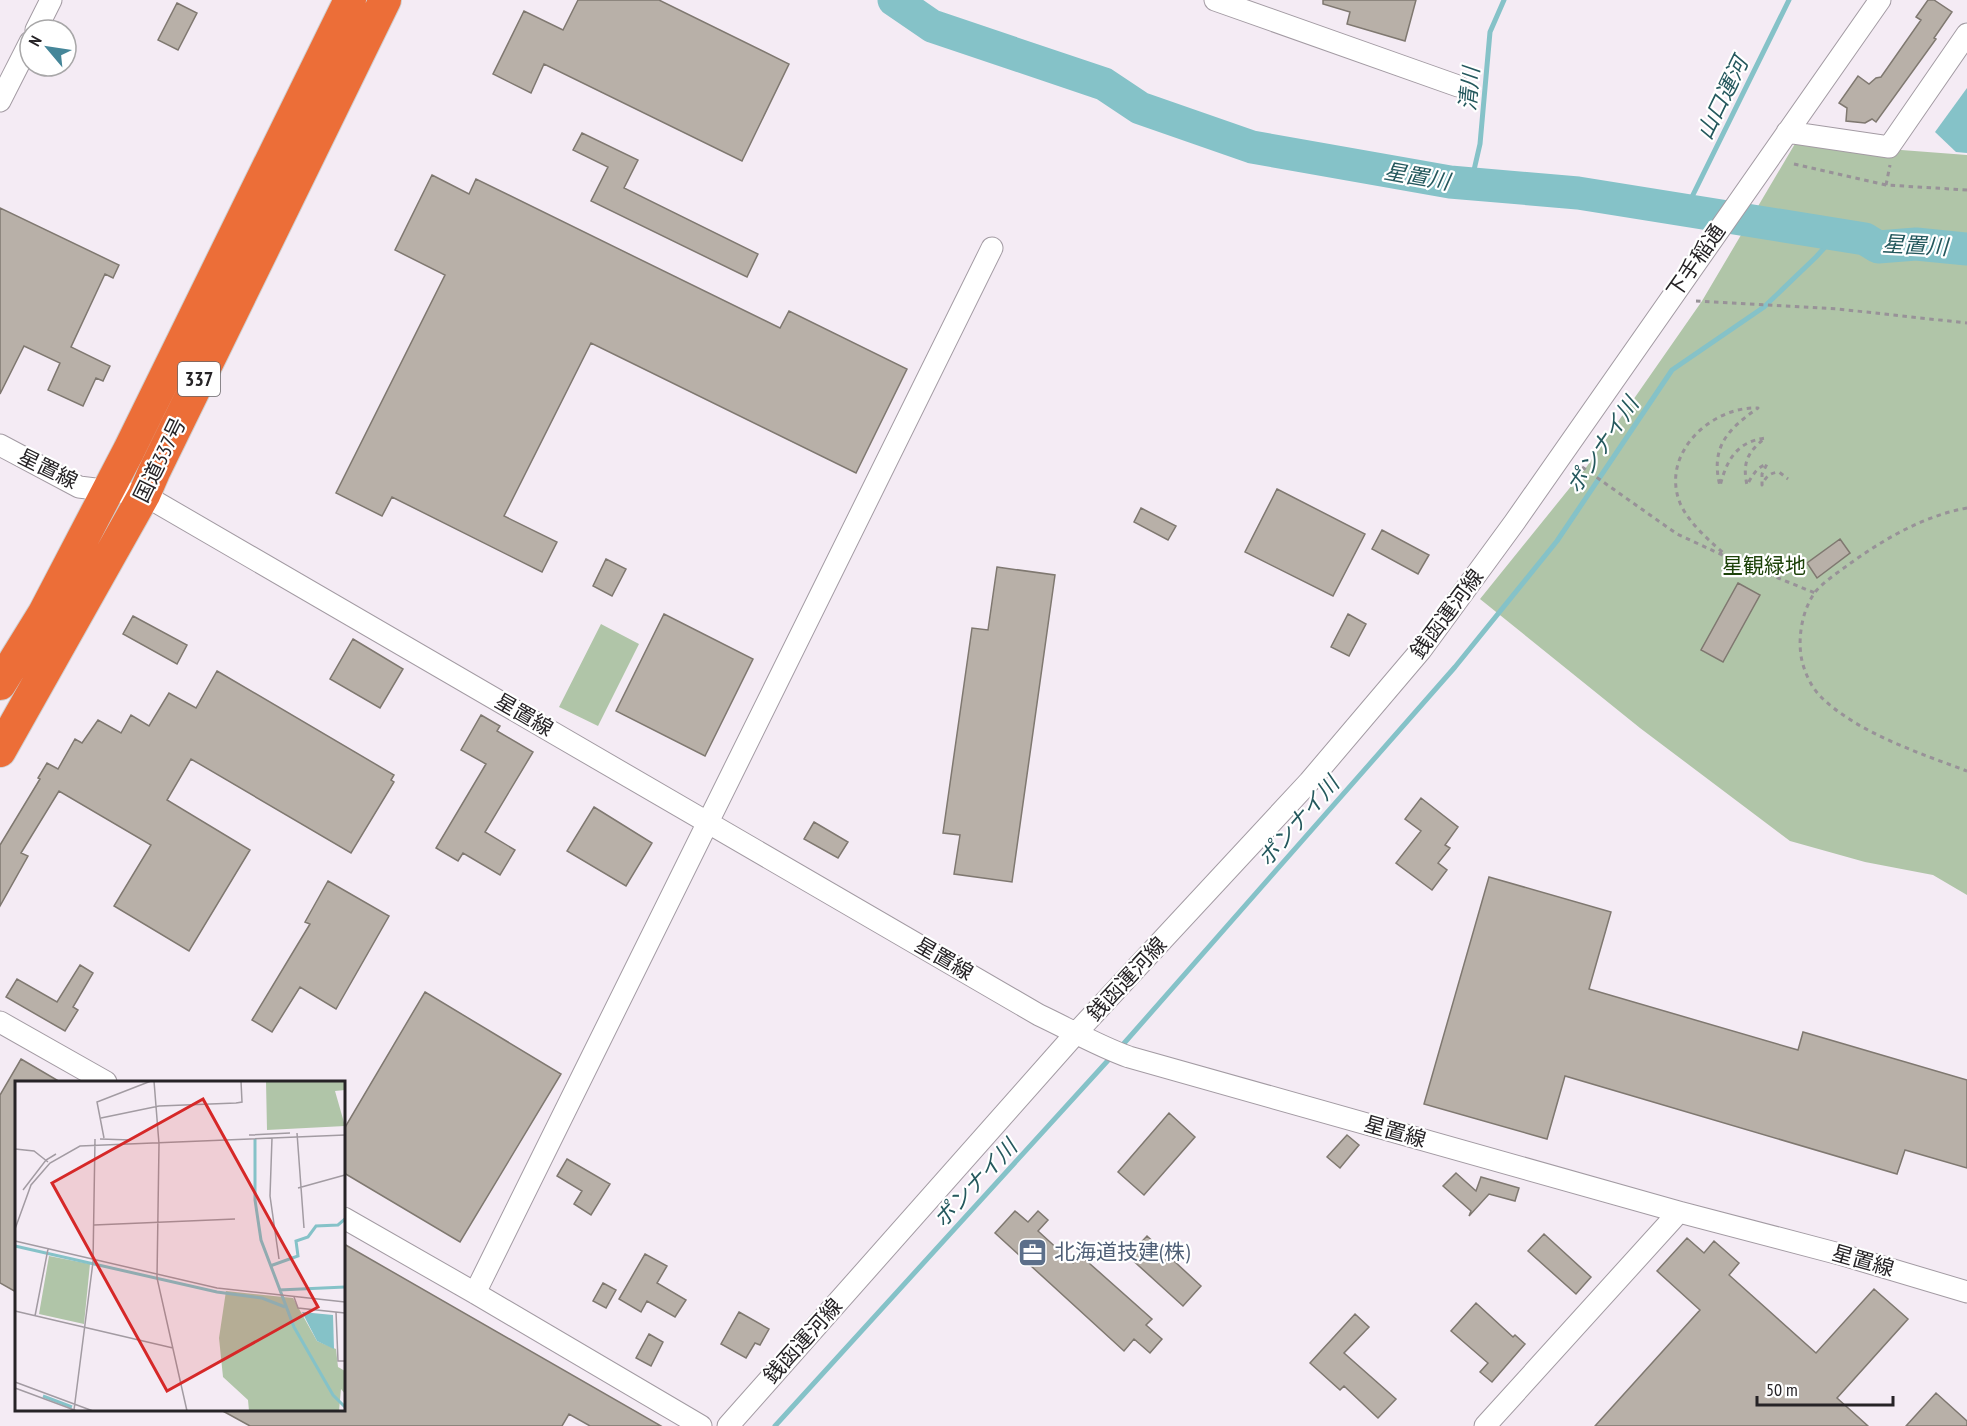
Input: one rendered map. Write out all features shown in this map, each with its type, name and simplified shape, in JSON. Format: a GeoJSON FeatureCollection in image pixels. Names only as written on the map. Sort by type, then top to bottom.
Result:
{"type":"FeatureCollection","features":[{"type":"Feature","properties":{"kind":"highway","name":"国道337号"},"geometry":{"type":"LineString","coordinates":[[0,684],[44,612],[129,450],[350,0]]}},
{"type":"Feature","properties":{"kind":"highway","name":"国道337号"},"geometry":{"type":"LineString","coordinates":[[0,751],[144,495],[385,0]]}},
{"type":"Feature","properties":{"kind":"street"},"geometry":{"type":"LineString","coordinates":[[42,18],[51,0]]}},
{"type":"Feature","properties":{"kind":"street"},"geometry":{"type":"LineString","coordinates":[[1215,0],[1458,86]]}},
{"type":"Feature","properties":{"kind":"street","name":"下手稲通"},"geometry":{"type":"LineString","coordinates":[[1514,523],[1880,0]]}},
{"type":"Feature","properties":{"kind":"street"},"geometry":{"type":"LineString","coordinates":[[1787,132],[1889,147],[1967,34]]}},
{"type":"Feature","properties":{"kind":"street"},"geometry":{"type":"LineString","coordinates":[[0,101],[18,66]]}},
{"type":"Feature","properties":{"kind":"street"},"geometry":{"type":"LineString","coordinates":[[475,1293],[992,248]]}},
{"type":"Feature","properties":{"kind":"street","name":"星置線"},"geometry":{"type":"LineString","coordinates":[[0,445],[80,487],[144,495],[1039,1015],[1077,1032],[1108,1050],[1679,1212],[1843,1255],[1967,1292]]}},
{"type":"Feature","properties":{"kind":"street","name":"銭函運河線"},"geometry":{"type":"LineString","coordinates":[[728,1426],[1077,1032],[1309,782],[1421,650],[1514,523]]}},
{"type":"Feature","properties":{"kind":"street"},"geometry":{"type":"LineString","coordinates":[[0,1022],[103,1081]]}},
{"type":"Feature","properties":{"kind":"street"},"geometry":{"type":"LineString","coordinates":[[1485,1426],[1679,1212]]}},
{"type":"Feature","properties":{"kind":"street"},"geometry":{"type":"LineString","coordinates":[[345,1219],[701,1426]]}},
{"type":"Feature","properties":{"kind":"path"},"geometry":{"type":"LineString","coordinates":[[1886,185],[1890,161]]}},
{"type":"Feature","properties":{"kind":"path"},"geometry":{"type":"LineString","coordinates":[[1794,164],[1886,185],[1967,190]]}},
{"type":"Feature","properties":{"kind":"path"},"geometry":{"type":"LineString","coordinates":[[1696,301],[1838,309],[1967,322]]}},
{"type":"Feature","properties":{"kind":"path"},"geometry":{"type":"LineString","coordinates":[[1728,558],[1697,529],[1680,502],[1675,477],[1681,455],[1693,436],[1710,421],[1727,412],[1745,407],[1758,408],[1734,426],[1724,440],[1716,471],[1720,486],[1730,458],[1751,440],[1765,438],[1754,447],[1747,460],[1744,473],[1747,485],[1753,474],[1761,466],[1767,464],[1762,474],[1762,485],[1765,478],[1772,473],[1779,472],[1788,479]]}},
{"type":"Feature","properties":{"kind":"path"},"geometry":{"type":"LineString","coordinates":[[1582,467],[1677,534],[1728,558],[1815,593]]}},
{"type":"Feature","properties":{"kind":"path"},"geometry":{"type":"LineString","coordinates":[[1967,508],[1920,522],[1876,545],[1826,581],[1815,593],[1803,622],[1799,648],[1805,673],[1819,695],[1843,715],[1902,747],[1967,771]]}},
{"type":"Feature","properties":{"kind":"green space","name":"星観緑地"},"geometry":{"type":"Polygon","coordinates":[[[1796,142],[1967,155],[1967,895],[1933,875],[1865,862],[1790,841],[1640,728],[1480,599],[1585,469],[1702,301],[1796,142]]]}},
{"type":"Feature","properties":{"kind":"green space"},"geometry":{"type":"Polygon","coordinates":[[[601,624],[639,644],[598,726],[559,707],[601,624]]]}},
{"type":"Feature","properties":{"kind":"water"},"geometry":{"type":"Polygon","coordinates":[[[1967,88],[1967,153],[1956,152],[1935,132],[1967,88]]]}},
{"type":"Feature","properties":{"kind":"building"},"geometry":{"type":"Polygon","coordinates":[[[578,0],[659,0],[789,64],[742,161],[544,64],[531,93],[493,74],[524,11],[563,30],[578,0]]]}},
{"type":"Feature","properties":{"kind":"building"},"geometry":{"type":"Polygon","coordinates":[[[1323,0],[1416,0],[1405,41],[1347,24],[1350,12],[1323,4],[1323,0]]]}},
{"type":"Feature","properties":{"kind":"building"},"geometry":{"type":"Polygon","coordinates":[[[1928,0],[1934,0],[1952,12],[1934,38],[1936,39],[1876,122],[1872,119],[1865,123],[1846,121],[1847,108],[1839,103],[1858,76],[1869,84],[1881,77],[1921,20],[1916,17],[1928,0]]]}},
{"type":"Feature","properties":{"kind":"building"},"geometry":{"type":"Polygon","coordinates":[[[177,3],[197,13],[178,50],[158,40],[177,3]]]}},
{"type":"Feature","properties":{"kind":"building"},"geometry":{"type":"Polygon","coordinates":[[[582,133],[638,160],[624,188],[758,254],[747,277],[591,201],[608,167],[573,150],[582,133]]]}},
{"type":"Feature","properties":{"kind":"building"},"geometry":{"type":"Polygon","coordinates":[[[432,175],[469,194],[476,179],[780,328],[789,311],[907,369],[856,473],[591,343],[504,516],[557,542],[542,572],[392,497],[382,516],[336,493],[445,275],[395,250],[432,175]]]}},
{"type":"Feature","properties":{"kind":"building"},"geometry":{"type":"Polygon","coordinates":[[[0,208],[119,265],[113,278],[105,274],[71,347],[110,366],[103,381],[96,378],[83,406],[48,390],[60,363],[24,346],[0,394],[0,208]]]}},
{"type":"Feature","properties":{"kind":"building"},"geometry":{"type":"Polygon","coordinates":[[[1277,489],[1365,534],[1333,596],[1245,552],[1277,489]]]}},
{"type":"Feature","properties":{"kind":"building"},"geometry":{"type":"Polygon","coordinates":[[[1141,508],[1176,526],[1168,540],[1134,522],[1141,508]]]}},
{"type":"Feature","properties":{"kind":"building"},"geometry":{"type":"Polygon","coordinates":[[[1382,530],[1429,555],[1418,574],[1372,549],[1382,530]]]}},
{"type":"Feature","properties":{"kind":"building"},"geometry":{"type":"Polygon","coordinates":[[[1840,539],[1850,553],[1817,578],[1807,563],[1840,539]]]}},
{"type":"Feature","properties":{"kind":"building"},"geometry":{"type":"Polygon","coordinates":[[[606,559],[626,569],[612,596],[593,586],[606,559]]]}},
{"type":"Feature","properties":{"kind":"building"},"geometry":{"type":"Polygon","coordinates":[[[997,567],[1055,575],[1012,882],[954,874],[960,835],[943,833],[972,628],[988,630],[997,567]]]}},
{"type":"Feature","properties":{"kind":"building"},"geometry":{"type":"Polygon","coordinates":[[[1738,583],[1760,595],[1723,662],[1701,650],[1738,583]]]}},
{"type":"Feature","properties":{"kind":"building"},"geometry":{"type":"Polygon","coordinates":[[[664,614],[753,659],[705,756],[616,711],[664,614]]]}},
{"type":"Feature","properties":{"kind":"building"},"geometry":{"type":"Polygon","coordinates":[[[1348,614],[1366,624],[1349,656],[1331,647],[1348,614]]]}},
{"type":"Feature","properties":{"kind":"building"},"geometry":{"type":"Polygon","coordinates":[[[133,616],[187,645],[177,664],[123,634],[133,616]]]}},
{"type":"Feature","properties":{"kind":"building"},"geometry":{"type":"Polygon","coordinates":[[[353,639],[403,669],[380,708],[330,679],[353,639]]]}},
{"type":"Feature","properties":{"kind":"building"},"geometry":{"type":"Polygon","coordinates":[[[217,671],[394,775],[391,780],[394,782],[351,853],[191,759],[167,800],[250,850],[189,951],[114,906],[151,845],[59,791],[21,853],[28,856],[0,906],[0,845],[40,779],[38,778],[47,763],[58,769],[75,739],[82,743],[98,720],[121,733],[131,715],[149,726],[169,693],[196,708],[217,671]]]}},
{"type":"Feature","properties":{"kind":"building"},"geometry":{"type":"Polygon","coordinates":[[[481,715],[500,726],[497,731],[533,752],[485,832],[515,850],[500,875],[463,853],[458,861],[436,848],[486,764],[461,750],[481,715]]]}},
{"type":"Feature","properties":{"kind":"building"},"geometry":{"type":"Polygon","coordinates":[[[1421,798],[1458,827],[1445,845],[1450,848],[1438,863],[1447,870],[1432,890],[1396,863],[1421,831],[1405,819],[1421,798]]]}},
{"type":"Feature","properties":{"kind":"building"},"geometry":{"type":"Polygon","coordinates":[[[594,807],[652,843],[626,886],[567,851],[594,807]]]}},
{"type":"Feature","properties":{"kind":"building"},"geometry":{"type":"Polygon","coordinates":[[[814,822],[848,842],[838,858],[804,839],[814,822]]]}},
{"type":"Feature","properties":{"kind":"building"},"geometry":{"type":"Polygon","coordinates":[[[1489,877],[1611,912],[1589,989],[1798,1050],[1803,1032],[1967,1080],[1967,1168],[1905,1150],[1897,1174],[1565,1076],[1547,1139],[1424,1104],[1489,877]]]}},
{"type":"Feature","properties":{"kind":"building"},"geometry":{"type":"Polygon","coordinates":[[[328,881],[389,916],[336,1009],[300,987],[272,1032],[252,1020],[310,924],[305,922],[328,881]]]}},
{"type":"Feature","properties":{"kind":"building"},"geometry":{"type":"Polygon","coordinates":[[[80,965],[93,973],[73,1007],[78,1010],[65,1031],[6,997],[17,979],[57,1002],[80,965]]]}},
{"type":"Feature","properties":{"kind":"building"},"geometry":{"type":"Polygon","coordinates":[[[425,992],[561,1074],[460,1242],[345,1174],[345,1127],[425,992]]]}},
{"type":"Feature","properties":{"kind":"building"},"geometry":{"type":"Polygon","coordinates":[[[21,1059],[59,1081],[15,1081],[15,1291],[0,1283],[0,1095],[21,1059]]]}},
{"type":"Feature","properties":{"kind":"building"},"geometry":{"type":"Polygon","coordinates":[[[1169,1113],[1195,1137],[1144,1195],[1118,1172],[1169,1113]]]}},
{"type":"Feature","properties":{"kind":"building"},"geometry":{"type":"Polygon","coordinates":[[[1347,1135],[1359,1145],[1340,1168],[1327,1157],[1347,1135]]]}},
{"type":"Feature","properties":{"kind":"building"},"geometry":{"type":"Polygon","coordinates":[[[567,1159],[610,1184],[591,1215],[574,1204],[582,1191],[557,1176],[567,1159]]]}},
{"type":"Feature","properties":{"kind":"building"},"geometry":{"type":"Polygon","coordinates":[[[1456,1173],[1476,1191],[1481,1177],[1519,1188],[1515,1201],[1489,1194],[1469,1216],[1471,1211],[1443,1186],[1456,1173]]]}},
{"type":"Feature","properties":{"kind":"building"},"geometry":{"type":"Polygon","coordinates":[[[1015,1211],[1028,1222],[1038,1211],[1048,1220],[1038,1231],[1073,1263],[1080,1255],[1152,1319],[1146,1325],[1162,1339],[1150,1353],[1134,1339],[1124,1351],[995,1233],[1015,1211]]]}},
{"type":"Feature","properties":{"kind":"building"},"geometry":{"type":"Polygon","coordinates":[[[1544,1234],[1591,1277],[1576,1294],[1528,1251],[1544,1234]]]}},
{"type":"Feature","properties":{"kind":"building"},"geometry":{"type":"Polygon","coordinates":[[[1147,1236],[1201,1286],[1183,1306],[1128,1256],[1147,1236]]]}},
{"type":"Feature","properties":{"kind":"building"},"geometry":{"type":"Polygon","coordinates":[[[1687,1238],[1704,1253],[1714,1241],[1739,1263],[1729,1275],[1816,1353],[1874,1289],[1908,1319],[1837,1398],[1868,1426],[1595,1426],[1700,1310],[1657,1271],[1687,1238]]]}},
{"type":"Feature","properties":{"kind":"building"},"geometry":{"type":"Polygon","coordinates":[[[345,1245],[661,1426],[590,1426],[569,1414],[562,1426],[250,1426],[223,1411],[345,1411],[345,1245]]]}},
{"type":"Feature","properties":{"kind":"building"},"geometry":{"type":"Polygon","coordinates":[[[645,1254],[667,1266],[657,1283],[686,1300],[675,1317],[647,1301],[641,1312],[619,1299],[645,1254]]]}},
{"type":"Feature","properties":{"kind":"building"},"geometry":{"type":"Polygon","coordinates":[[[603,1283],[616,1290],[606,1308],[593,1301],[603,1283]]]}},
{"type":"Feature","properties":{"kind":"building"},"geometry":{"type":"Polygon","coordinates":[[[1476,1303],[1513,1337],[1515,1335],[1525,1344],[1492,1382],[1480,1372],[1488,1363],[1451,1331],[1476,1303]]]}},
{"type":"Feature","properties":{"kind":"building"},"geometry":{"type":"Polygon","coordinates":[[[739,1312],[769,1329],[760,1345],[755,1343],[746,1358],[721,1344],[739,1312]]]}},
{"type":"Feature","properties":{"kind":"building"},"geometry":{"type":"Polygon","coordinates":[[[1355,1314],[1369,1327],[1344,1353],[1396,1399],[1378,1418],[1344,1386],[1340,1390],[1310,1363],[1355,1314]]]}},
{"type":"Feature","properties":{"kind":"building"},"geometry":{"type":"Polygon","coordinates":[[[649,1334],[663,1342],[651,1366],[636,1358],[649,1334]]]}},
{"type":"Feature","properties":{"kind":"building"},"geometry":{"type":"Polygon","coordinates":[[[1936,1393],[1967,1421],[1967,1426],[1906,1426],[1936,1393]]]}},
{"type":"Feature","properties":{"kind":"waterway","name":"星置川"},"geometry":{"type":"LineString","coordinates":[[894,0],[932,26],[1104,84],[1140,108],[1252,147],[1450,182],[1578,193],[1865,239],[1878,247],[1916,244],[1967,249]]}},
{"type":"Feature","properties":{"kind":"waterway","name":"清川"},"geometry":{"type":"LineString","coordinates":[[1471,183],[1480,144],[1490,32],[1504,0]]}},
{"type":"Feature","properties":{"kind":"waterway","name":"山口運河"},"geometry":{"type":"LineString","coordinates":[[1685,211],[1789,0]]}},
{"type":"Feature","properties":{"kind":"waterway","name":"ポンナイ川"},"geometry":{"type":"LineString","coordinates":[[1119,1049],[1455,667],[1557,541],[1672,370],[1764,307],[1836,235]]}},
{"type":"Feature","properties":{"kind":"waterway","name":"ポンナイ川"},"geometry":{"type":"LineString","coordinates":[[775,1426],[1112,1056]]}},
{"type":"Feature","properties":{"kind":"place","name":"北海道技建(株)"},"geometry":{"type":"Point","coordinates":[1033,1252]}}]}
